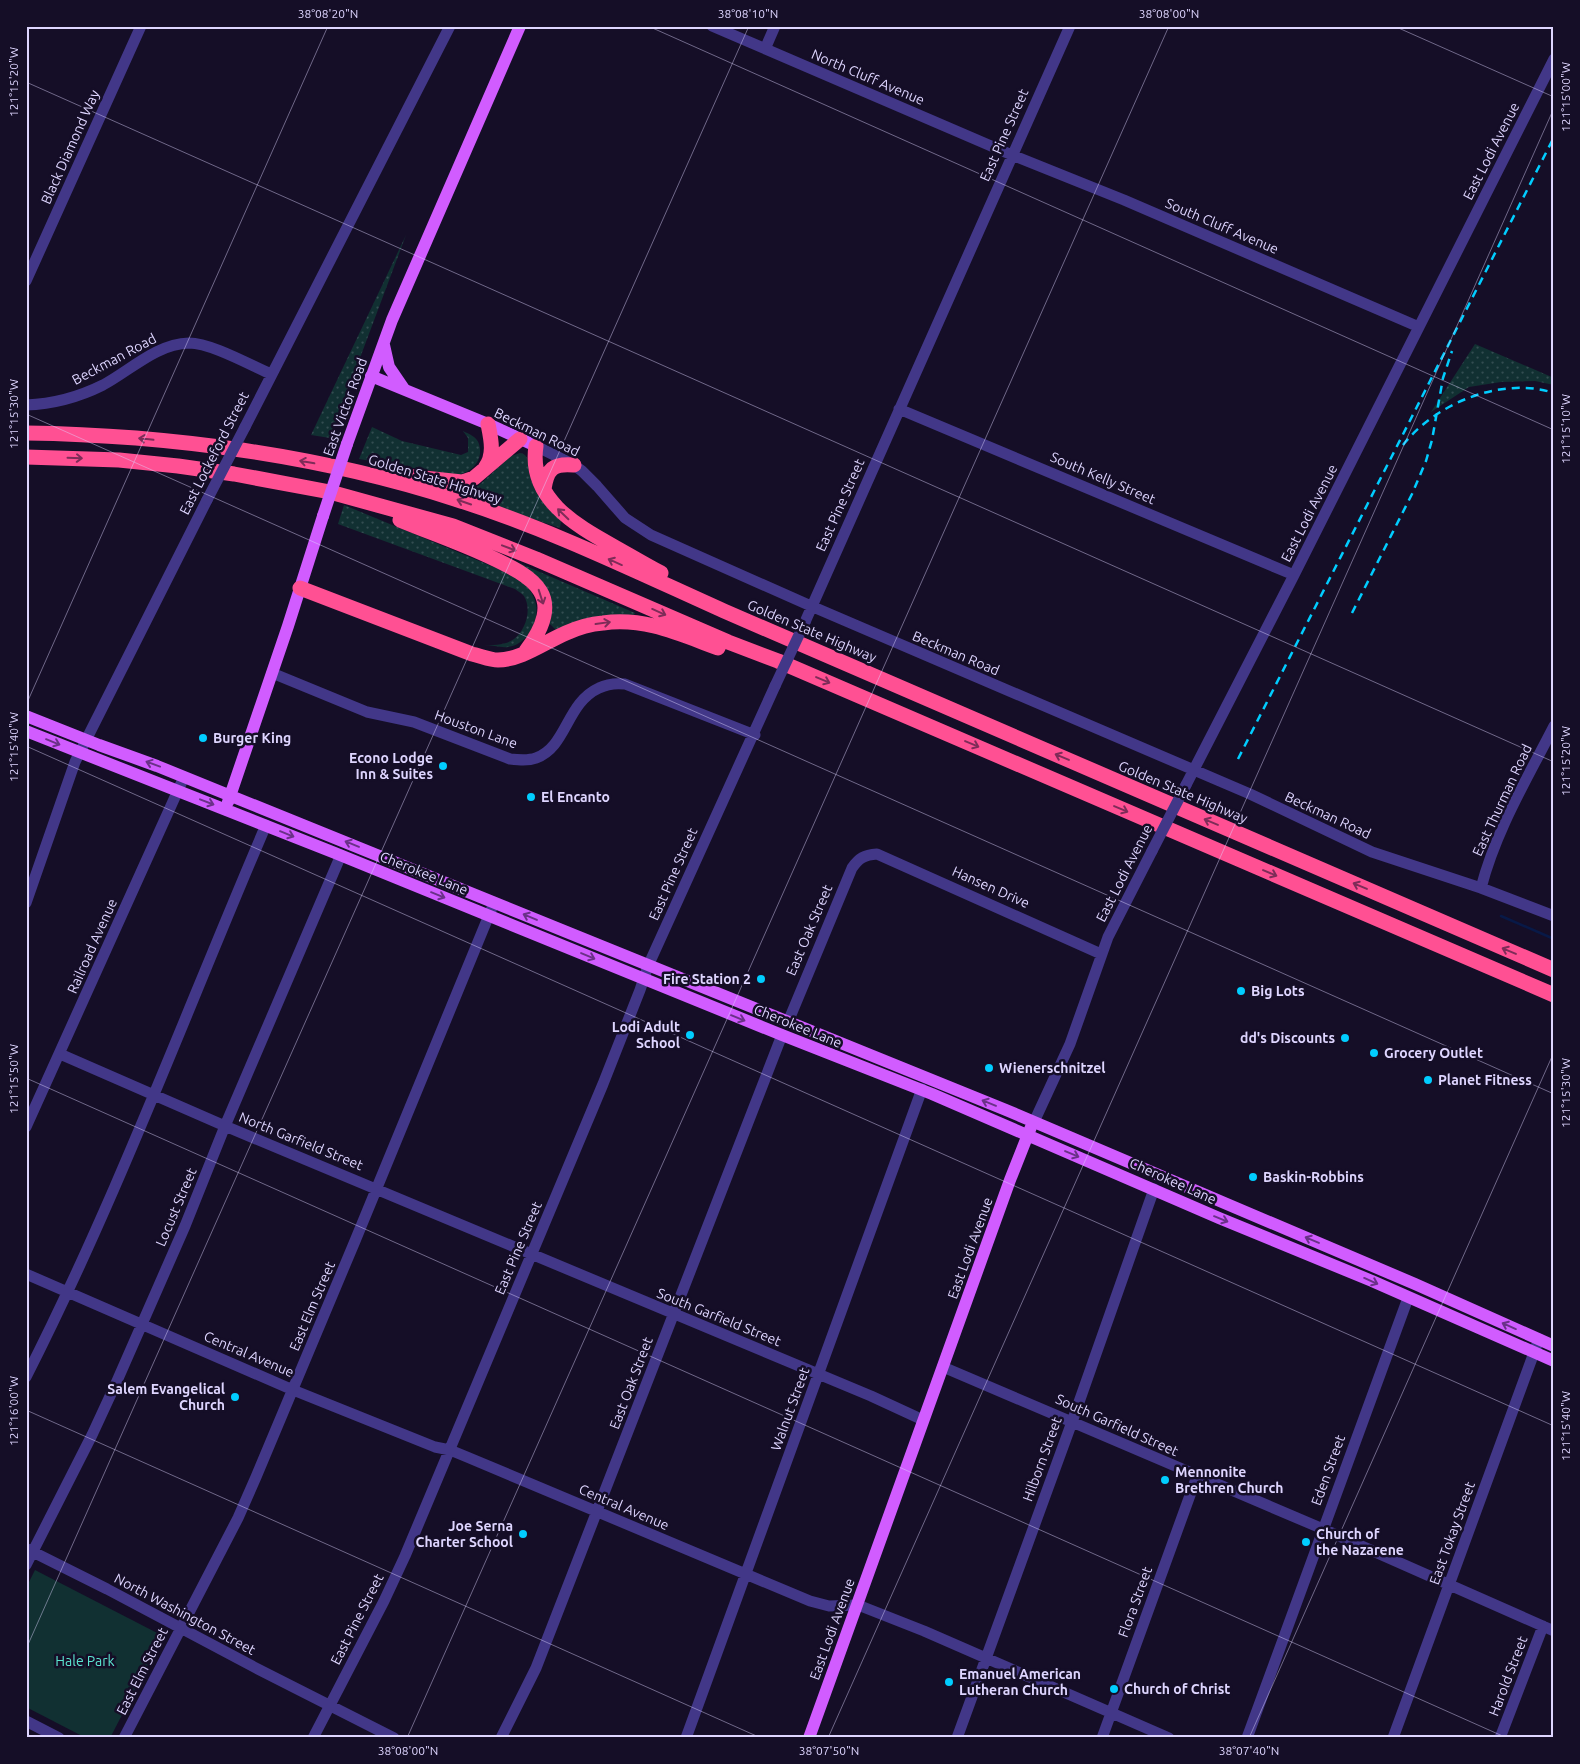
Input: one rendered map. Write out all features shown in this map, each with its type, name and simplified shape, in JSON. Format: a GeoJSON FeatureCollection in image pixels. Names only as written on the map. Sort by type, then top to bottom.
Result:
{"type":"FeatureCollection","features":[{"type":"Feature","properties":{"kind":"highway"},"geometry":{"type":"LineString","coordinates":[[481,473],[488,464],[491,454],[492,443],[488,424]]}},
{"type":"Feature","properties":{"kind":"highway","name":"Golden State Highway"},"geometry":{"type":"LineString","coordinates":[[26,433],[120,436],[222,448],[329,466],[386,478],[502,515],[591,551],[724,611],[1554,970]]}},
{"type":"Feature","properties":{"kind":"highway"},"geometry":{"type":"LineString","coordinates":[[329,466],[462,482],[474,478],[481,473],[520,439]]}},
{"type":"Feature","properties":{"kind":"highway"},"geometry":{"type":"LineString","coordinates":[[536,446],[534,459],[537,475],[553,504],[560,511],[585,531],[696,591],[724,611]]}},
{"type":"Feature","properties":{"kind":"highway"},"geometry":{"type":"LineString","coordinates":[[26,457],[119,460],[234,474],[330,492],[453,526],[536,559],[728,642],[778,661],[1554,996]]}},
{"type":"Feature","properties":{"kind":"highway"},"geometry":{"type":"LineString","coordinates":[[544,489],[546,477],[551,469],[557,465],[574,465]]}},
{"type":"Feature","properties":{"kind":"highway"},"geometry":{"type":"LineString","coordinates":[[346,497],[470,548],[522,572],[530,578],[542,595],[544,618],[541,629],[526,652]]}},
{"type":"Feature","properties":{"kind":"highway"},"geometry":{"type":"LineString","coordinates":[[300,588],[485,658],[496,660],[508,659],[576,629],[601,623],[627,621],[674,631],[723,650],[778,661]]}},
{"type":"Feature","properties":{"kind":"main road","name":"East Victor Road"},"geometry":{"type":"LineString","coordinates":[[226,809],[371,376],[520,26]]}},
{"type":"Feature","properties":{"kind":"main road"},"geometry":{"type":"LineString","coordinates":[[384,343],[389,367],[404,389]]}},
{"type":"Feature","properties":{"kind":"main road","name":"Beckman Road"},"geometry":{"type":"LineString","coordinates":[[371,376],[488,424],[536,446]]}},
{"type":"Feature","properties":{"kind":"main road","name":"Cherokee Lane"},"geometry":{"type":"LineString","coordinates":[[26,716],[184,777],[1034,1122],[1432,1291],[1554,1346]]}},
{"type":"Feature","properties":{"kind":"main road","name":"Cherokee Lane"},"geometry":{"type":"LineString","coordinates":[[26,731],[341,855],[782,1036],[922,1089],[1554,1361]]}},
{"type":"Feature","properties":{"kind":"main road","name":"East Lodi Avenue"},"geometry":{"type":"LineString","coordinates":[[809,1738],[923,1420],[1034,1122]]}},
{"type":"Feature","properties":{"kind":"street","name":"Black Diamond Way"},"geometry":{"type":"LineString","coordinates":[[26,281],[141,26]]}},
{"type":"Feature","properties":{"kind":"street","name":"East Lockeford Street"},"geometry":{"type":"LineString","coordinates":[[26,903],[70,776],[86,740],[450,26]]}},
{"type":"Feature","properties":{"kind":"street","name":"North Cluff Avenue"},"geometry":{"type":"LineString","coordinates":[[712,26],[1012,155]]}},
{"type":"Feature","properties":{"kind":"street"},"geometry":{"type":"LineString","coordinates":[[766,49],[775,26]]}},
{"type":"Feature","properties":{"kind":"street","name":"East Pine Street"},"geometry":{"type":"LineString","coordinates":[[313,1738],[384,1601],[450,1450],[607,1076],[648,966],[754,734],[1070,26]]}},
{"type":"Feature","properties":{"kind":"street","name":"East Lodi Avenue"},"geometry":{"type":"LineString","coordinates":[[1034,1122],[1070,1044],[1101,954],[1116,922],[1294,575],[1554,59]]}},
{"type":"Feature","properties":{"kind":"street","name":"South Cluff Avenue"},"geometry":{"type":"LineString","coordinates":[[1012,155],[1124,200],[1419,327]]}},
{"type":"Feature","properties":{"kind":"street","name":"Beckman Road"},"geometry":{"type":"LineString","coordinates":[[26,405],[52,403],[87,393],[154,354],[171,346],[190,343],[216,350],[271,374]]}},
{"type":"Feature","properties":{"kind":"street","name":"South Kelly Street"},"geometry":{"type":"LineString","coordinates":[[899,409],[1294,575]]}},
{"type":"Feature","properties":{"kind":"street","name":"Beckman Road"},"geometry":{"type":"LineString","coordinates":[[536,446],[574,465],[591,479],[625,518],[638,528],[659,539],[1250,794],[1372,852],[1481,888],[1554,916]]}},
{"type":"Feature","properties":{"kind":"street","name":"Houston Lane"},"geometry":{"type":"LineString","coordinates":[[272,673],[358,709],[414,722],[510,759],[524,761],[536,758],[547,752],[558,740],[576,707],[584,697],[604,686],[620,683],[754,734]]}},
{"type":"Feature","properties":{"kind":"street","name":"East Thurman Road"},"geometry":{"type":"LineString","coordinates":[[1481,888],[1498,835],[1554,726]]}},
{"type":"Feature","properties":{"kind":"street","name":"Railroad Avenue"},"geometry":{"type":"LineString","coordinates":[[26,1127],[184,777]]}},
{"type":"Feature","properties":{"kind":"street"},"geometry":{"type":"LineString","coordinates":[[26,1377],[69,1291],[101,1220],[266,825]]}},
{"type":"Feature","properties":{"kind":"street","name":"Hansen Drive"},"geometry":{"type":"LineString","coordinates":[[866,855],[877,854],[1101,954]]}},
{"type":"Feature","properties":{"kind":"street","name":"Locust Street"},"geometry":{"type":"LineString","coordinates":[[26,1565],[30,1550],[92,1435],[142,1324],[341,855]]}},
{"type":"Feature","properties":{"kind":"street","name":"East Oak Street"},"geometry":{"type":"LineString","coordinates":[[788,1022],[852,868],[858,860],[866,855]]}},
{"type":"Feature","properties":{"kind":"street","name":"East Elm Street"},"geometry":{"type":"LineString","coordinates":[[124,1738],[238,1518],[377,1189],[494,902]]}},
{"type":"Feature","properties":{"kind":"street","name":"East Oak Street"},"geometry":{"type":"LineString","coordinates":[[501,1738],[536,1668],[782,1036]]}},
{"type":"Feature","properties":{"kind":"street","name":"North Garfield Street"},"geometry":{"type":"LineString","coordinates":[[60,1054],[225,1126],[531,1254]]}},
{"type":"Feature","properties":{"kind":"street","name":"Walnut Street"},"geometry":{"type":"LineString","coordinates":[[686,1738],[922,1089]]}},
{"type":"Feature","properties":{"kind":"street","name":"Hilborn Street"},"geometry":{"type":"LineString","coordinates":[[957,1738],[1072,1422],[1154,1189]]}},
{"type":"Feature","properties":{"kind":"street","name":"South Garfield Street"},"geometry":{"type":"LineString","coordinates":[[531,1254],[871,1396],[923,1420]]}},
{"type":"Feature","properties":{"kind":"street"},"geometry":{"type":"LineString","coordinates":[[26,1274],[69,1291]]}},
{"type":"Feature","properties":{"kind":"street","name":"Central Avenue"},"geometry":{"type":"LineString","coordinates":[[69,1291],[293,1390],[435,1447],[450,1450],[745,1575],[810,1601],[829,1606],[858,1605],[924,1631],[1169,1738]]}},
{"type":"Feature","properties":{"kind":"street","name":"Eden Street"},"geometry":{"type":"LineString","coordinates":[[1247,1738],[1408,1298]]}},
{"type":"Feature","properties":{"kind":"street","name":"East Tokay Street"},"geometry":{"type":"LineString","coordinates":[[1393,1738],[1539,1339]]}},
{"type":"Feature","properties":{"kind":"street","name":"South Garfield Street"},"geometry":{"type":"LineString","coordinates":[[943,1367],[1323,1529],[1548,1628]]}},
{"type":"Feature","properties":{"kind":"street","name":"Flora Street"},"geometry":{"type":"LineString","coordinates":[[1102,1738],[1197,1476]]}},
{"type":"Feature","properties":{"kind":"street","name":"North Washington Street"},"geometry":{"type":"LineString","coordinates":[[30,1550],[394,1738]]}},
{"type":"Feature","properties":{"kind":"street","name":"Harold Street"},"geometry":{"type":"LineString","coordinates":[[1500,1738],[1548,1628]]}},
{"type":"Feature","properties":{"kind":"street"},"geometry":{"type":"LineString","coordinates":[[26,1721],[59,1738]]}},
{"type":"Feature","properties":{"kind":"green space"},"geometry":{"type":"Polygon","coordinates":[[[406,235],[330,438],[311,435],[406,235]]]}},
{"type":"Feature","properties":{"kind":"green space"},"geometry":{"type":"Polygon","coordinates":[[[1475,344],[1554,378],[1554,385],[1535,381],[1501,382],[1469,387],[1431,412],[1475,344]]]}},
{"type":"Feature","properties":{"kind":"green space"},"geometry":{"type":"Polygon","coordinates":[[[372,427],[402,441],[461,455],[468,452],[468,438],[463,431],[477,439],[480,456],[471,469],[456,475],[359,459],[372,427]]]}},
{"type":"Feature","properties":{"kind":"green space"},"geometry":{"type":"Polygon","coordinates":[[[520,453],[524,454],[528,459],[533,485],[543,502],[561,521],[560,528],[462,495],[478,486],[511,456],[520,453]]]}},
{"type":"Feature","properties":{"kind":"green space"},"geometry":{"type":"Polygon","coordinates":[[[344,505],[513,575],[530,591],[536,605],[535,621],[528,635],[516,645],[508,647],[484,645],[496,645],[507,642],[518,635],[525,625],[528,613],[524,596],[515,589],[338,524],[344,505]]]}},
{"type":"Feature","properties":{"kind":"green space"},"geometry":{"type":"Polygon","coordinates":[[[512,560],[635,613],[633,618],[556,630],[549,623],[550,614],[512,560]]]}},
{"type":"Feature","properties":{"kind":"green space","name":"Hale Park"},"geometry":{"type":"Polygon","coordinates":[[[35,1570],[163,1636],[110,1738],[86,1738],[26,1707],[26,1588],[35,1570]]]}},
{"type":"Feature","properties":{"kind":"waterway"},"geometry":{"type":"LineString","coordinates":[[1501,916],[1554,939]]}},
{"type":"Feature","properties":{"kind":"railway"},"geometry":{"type":"LineString","coordinates":[[1238,759],[1554,137]]}},
{"type":"Feature","properties":{"kind":"railway"},"geometry":{"type":"LineString","coordinates":[[1352,613],[1412,494],[1426,461],[1432,440],[1443,378],[1452,351]]}},
{"type":"Feature","properties":{"kind":"railway"},"geometry":{"type":"LineString","coordinates":[[1403,445],[1433,417],[1471,397],[1513,388],[1534,389],[1554,393]]}},
{"type":"Feature","properties":{"kind":"place","name":"Burger King"},"geometry":{"type":"Point","coordinates":[203,738]}},
{"type":"Feature","properties":{"kind":"place","name":"Econo Lodge Inn & Suites"},"geometry":{"type":"Point","coordinates":[443,766]}},
{"type":"Feature","properties":{"kind":"place","name":"El Encanto"},"geometry":{"type":"Point","coordinates":[531,797]}},
{"type":"Feature","properties":{"kind":"place","name":"Fire Station 2"},"geometry":{"type":"Point","coordinates":[761,979]}},
{"type":"Feature","properties":{"kind":"place","name":"Big Lots"},"geometry":{"type":"Point","coordinates":[1241,991]}},
{"type":"Feature","properties":{"kind":"place","name":"Lodi Adult School"},"geometry":{"type":"Point","coordinates":[690,1035]}},
{"type":"Feature","properties":{"kind":"place","name":"dd's Discounts"},"geometry":{"type":"Point","coordinates":[1345,1038]}},
{"type":"Feature","properties":{"kind":"place","name":"Grocery Outlet"},"geometry":{"type":"Point","coordinates":[1374,1053]}},
{"type":"Feature","properties":{"kind":"place","name":"Wienerschnitzel"},"geometry":{"type":"Point","coordinates":[989,1068]}},
{"type":"Feature","properties":{"kind":"place","name":"Planet Fitness"},"geometry":{"type":"Point","coordinates":[1428,1080]}},
{"type":"Feature","properties":{"kind":"place","name":"Baskin-Robbins"},"geometry":{"type":"Point","coordinates":[1253,1177]}},
{"type":"Feature","properties":{"kind":"place","name":"Salem Evangelical Church"},"geometry":{"type":"Point","coordinates":[235,1397]}},
{"type":"Feature","properties":{"kind":"place","name":"Mennonite Brethren Church"},"geometry":{"type":"Point","coordinates":[1165,1480]}},
{"type":"Feature","properties":{"kind":"place","name":"Joe Serna Charter School"},"geometry":{"type":"Point","coordinates":[523,1534]}},
{"type":"Feature","properties":{"kind":"place","name":"Church of the Nazarene"},"geometry":{"type":"Point","coordinates":[1306,1542]}},
{"type":"Feature","properties":{"kind":"place","name":"Emanuel American Lutheran Church"},"geometry":{"type":"Point","coordinates":[949,1682]}},
{"type":"Feature","properties":{"kind":"place","name":"Church of Christ"},"geometry":{"type":"Point","coordinates":[1114,1689]}}]}
